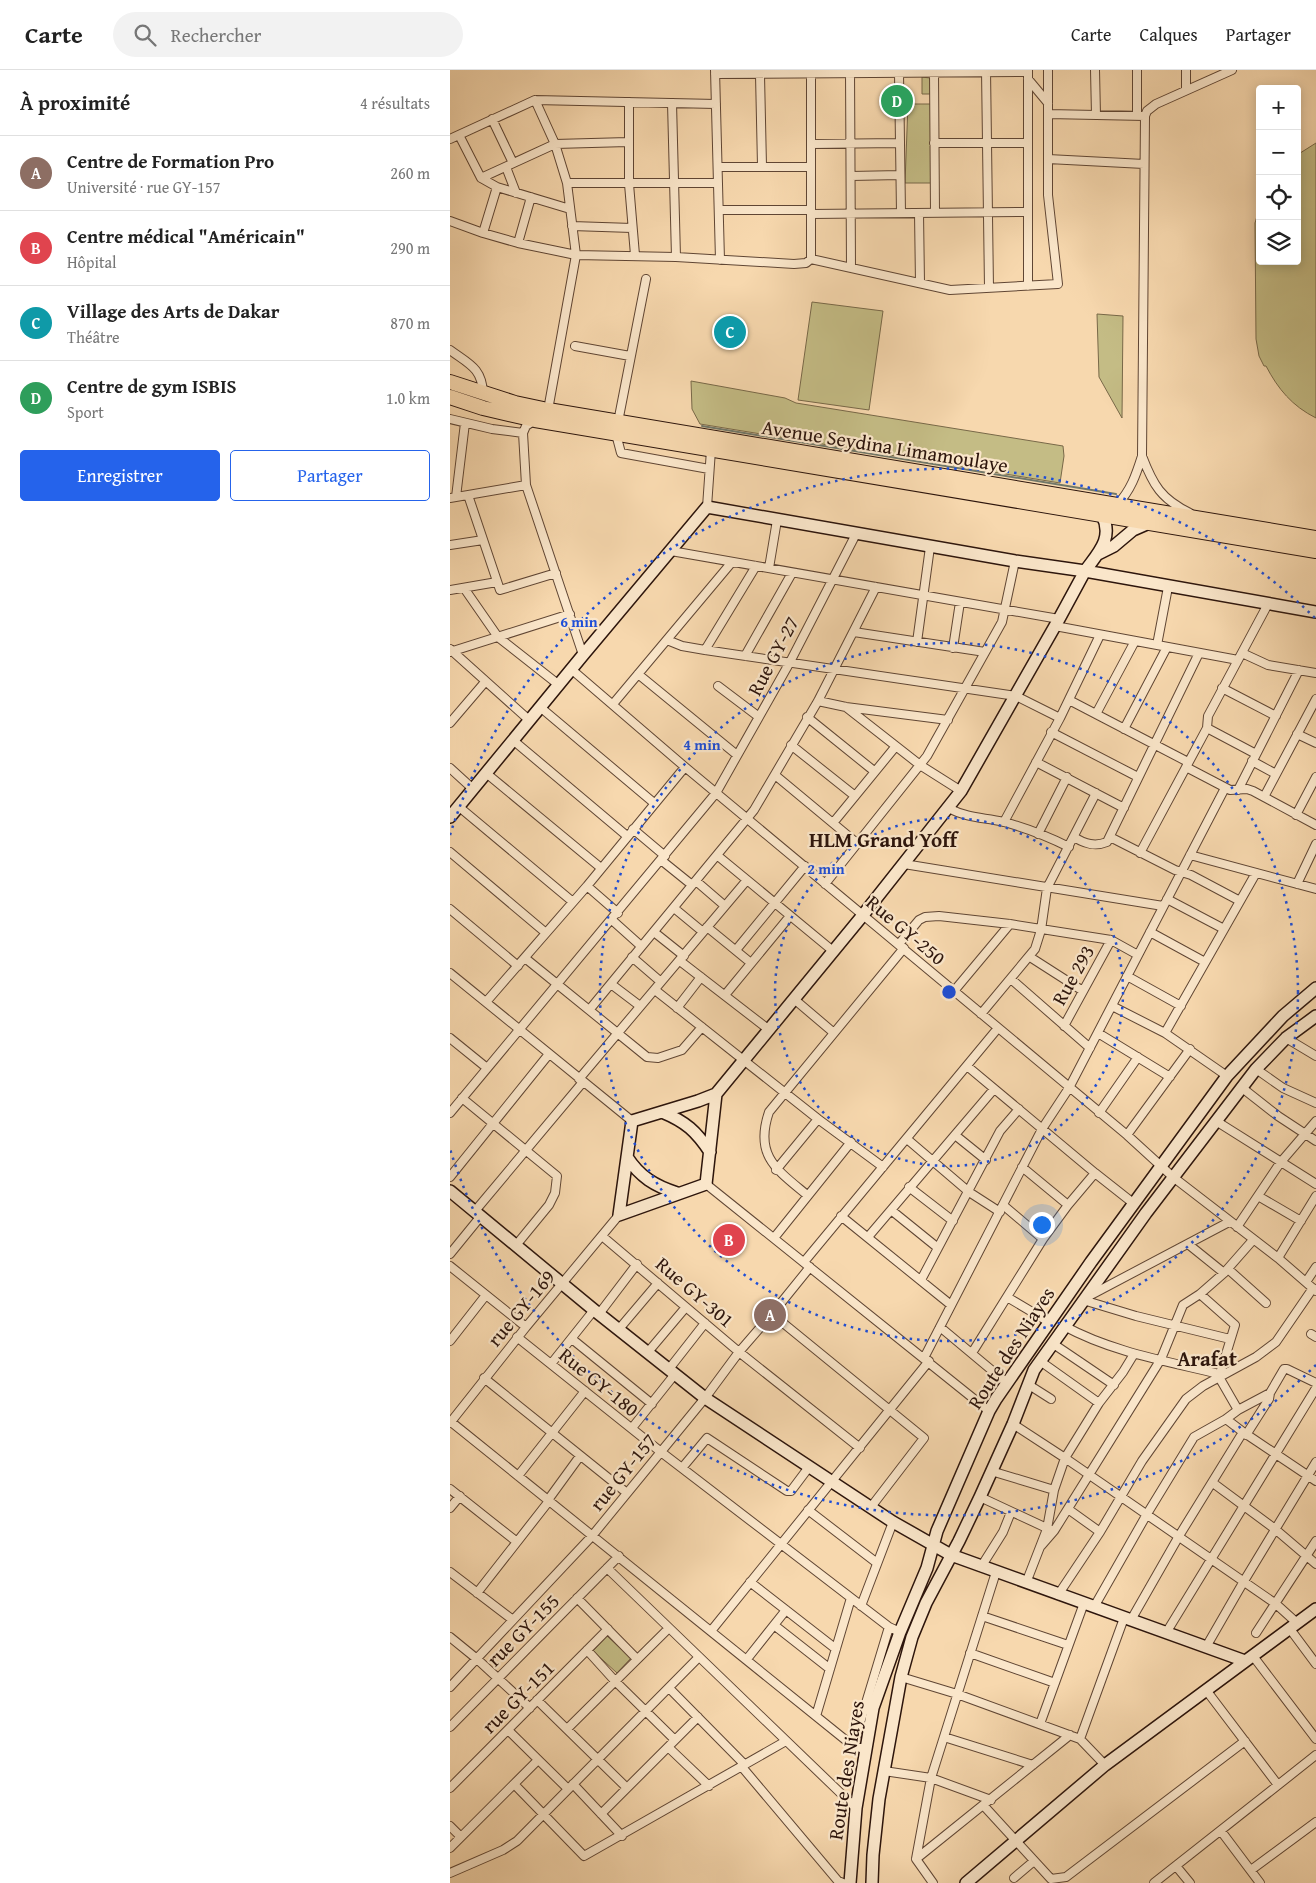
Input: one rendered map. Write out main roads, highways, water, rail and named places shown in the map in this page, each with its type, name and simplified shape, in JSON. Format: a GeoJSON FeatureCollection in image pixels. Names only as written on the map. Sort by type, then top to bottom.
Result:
{"type":"FeatureCollection","features":[{"type":"Feature","properties":{"kind":"highway","name":"Avenue Seydina Limamoulaye"},"geometry":{"type":"LineString","coordinates":[[450,382],[483,393],[617,428],[711,450],[1316,551]]}},
{"type":"Feature","properties":{"kind":"highway","name":"Avenue Seydina Limamoulaye"},"geometry":{"type":"LineString","coordinates":[[450,397],[483,408],[535,420],[617,428],[1200,518],[1316,538]]}},
{"type":"Feature","properties":{"kind":"waterway"},"geometry":{"type":"LineString","coordinates":[[702,426],[1116,494]]}},
{"type":"Feature","properties":{"kind":"place","name":"Centre de gym ISBIS"},"geometry":{"type":"Point","coordinates":[897,101]}},
{"type":"Feature","properties":{"kind":"place","name":"Village des Arts de Dakar"},"geometry":{"type":"Point","coordinates":[730,332]}},
{"type":"Feature","properties":{"kind":"place","name":"Centre médical \"Américain\""},"geometry":{"type":"Point","coordinates":[729,1240]}},
{"type":"Feature","properties":{"kind":"place","name":"Centre de Formation Pro"},"geometry":{"type":"Point","coordinates":[770,1315]}},
{"type":"Feature","properties":{"kind":"district","name":"HLM Grand Yoff"},"geometry":{"type":"Point","coordinates":[883,840]}},
{"type":"Feature","properties":{"kind":"district","name":"Arafat"},"geometry":{"type":"Point","coordinates":[1207,1359]}}]}
